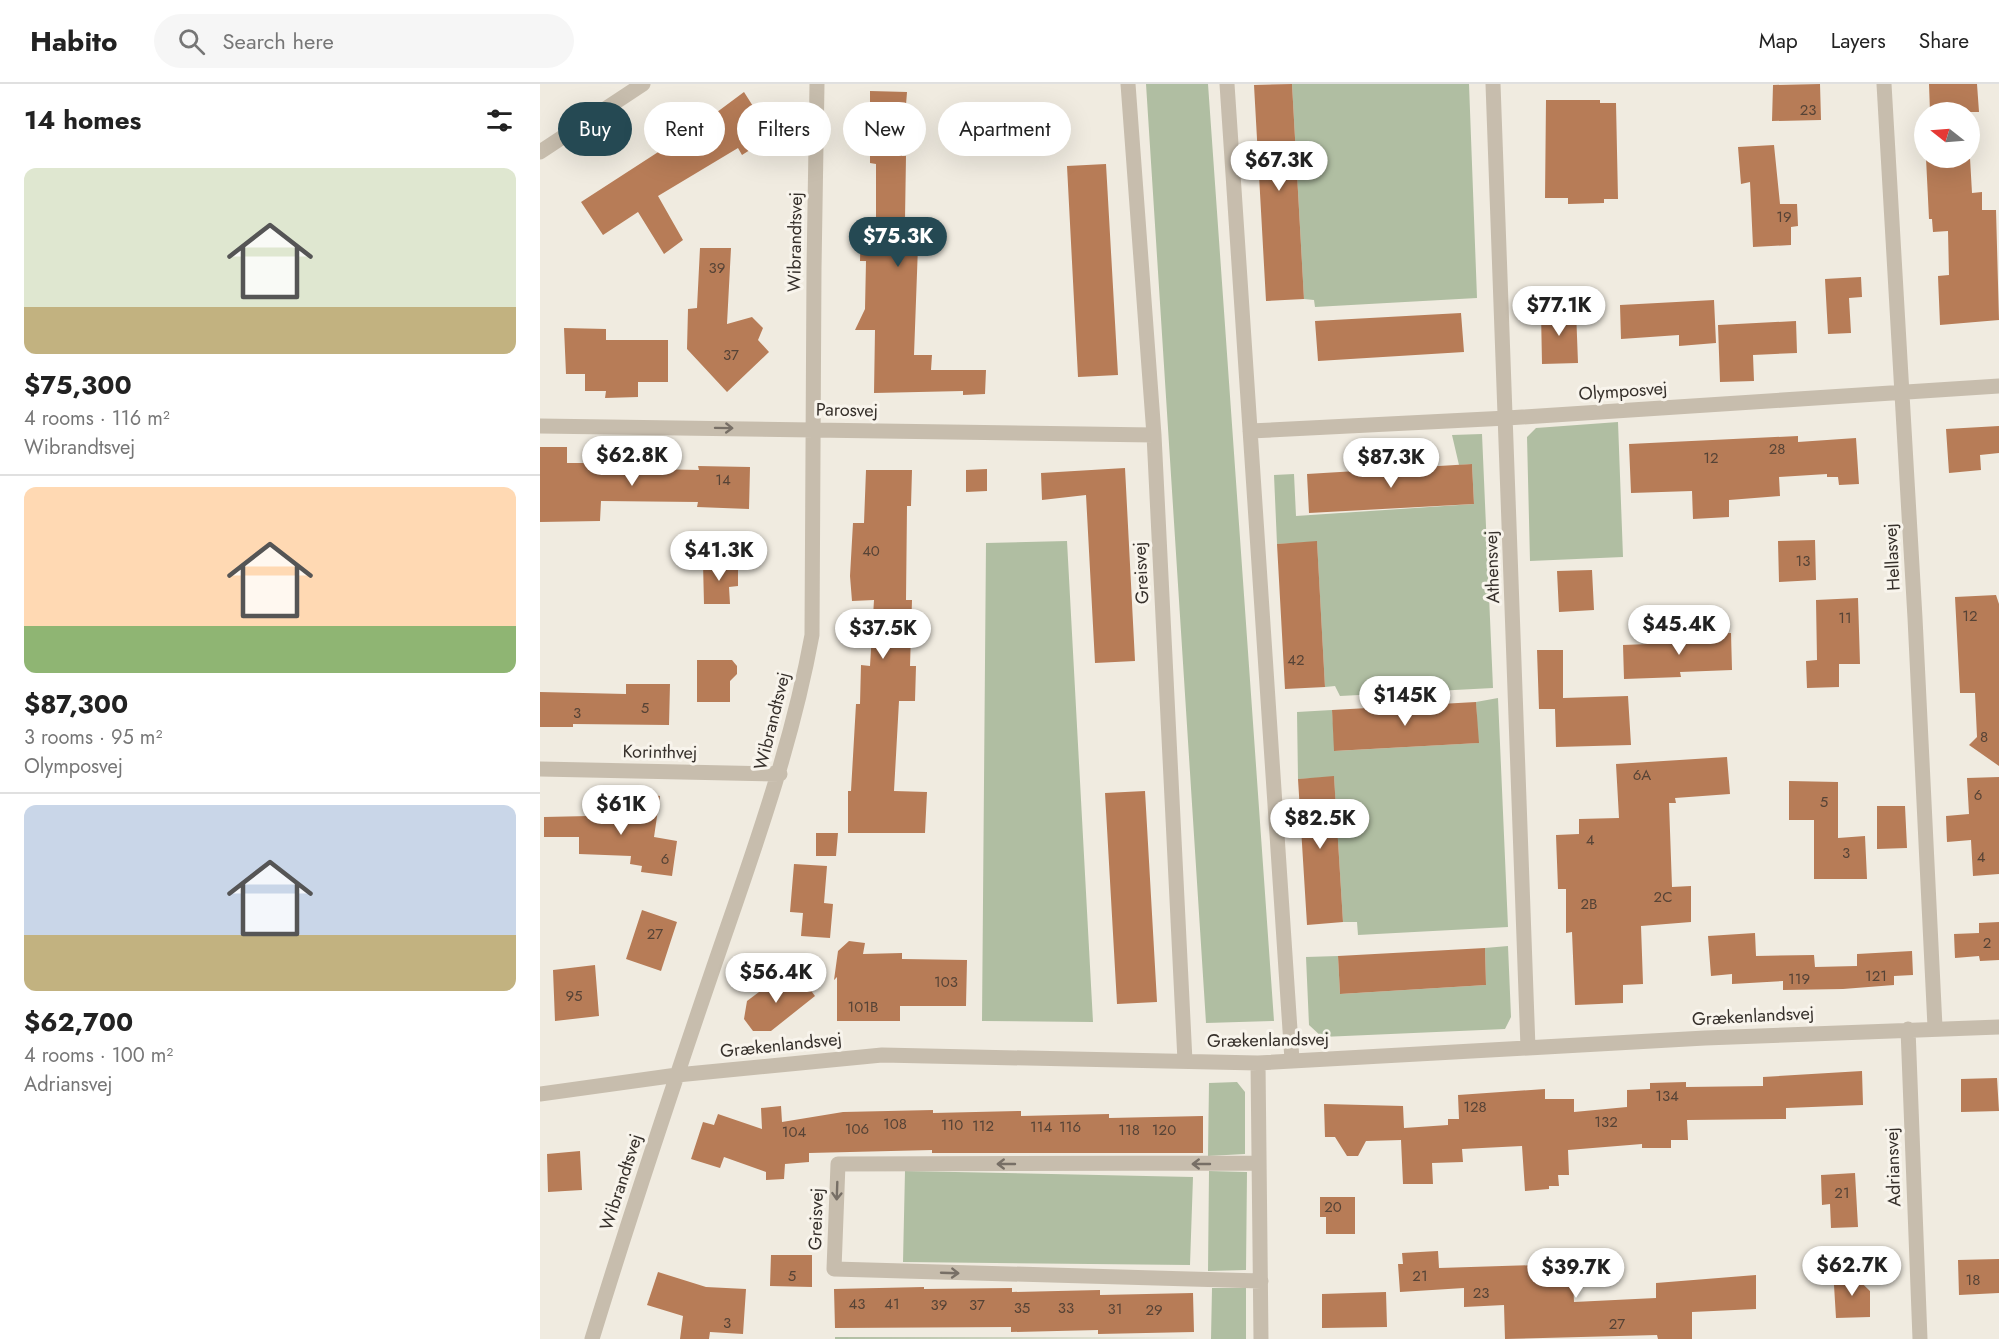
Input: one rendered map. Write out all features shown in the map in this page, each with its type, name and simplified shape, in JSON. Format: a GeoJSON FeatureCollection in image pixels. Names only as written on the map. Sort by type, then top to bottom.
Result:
{"type":"FeatureCollection","features":[{"type":"Feature","properties":{"kind":"street"},"geometry":{"type":"LineString","coordinates":[[540,152],[643,84]]}},
{"type":"Feature","properties":{"kind":"street","name":"Wibrandtsvej"},"geometry":{"type":"LineString","coordinates":[[592,1339],[677,1075],[780,774],[801,694],[812,634],[817,84]]}},
{"type":"Feature","properties":{"kind":"street","name":"Greisvej"},"geometry":{"type":"LineString","coordinates":[[1128,84],[1154,435],[1185,1061]]}},
{"type":"Feature","properties":{"kind":"street"},"geometry":{"type":"LineString","coordinates":[[1227,84],[1292,1060]]}},
{"type":"Feature","properties":{"kind":"street","name":"Athensvej"},"geometry":{"type":"LineString","coordinates":[[1493,84],[1507,418],[1528,1048]]}},
{"type":"Feature","properties":{"kind":"street","name":"Hellasvej"},"geometry":{"type":"LineString","coordinates":[[1884,84],[1935,1027]]}},
{"type":"Feature","properties":{"kind":"street","name":"Olymposvej"},"geometry":{"type":"LineString","coordinates":[[1250,431],[1507,418],[1999,386]]}},
{"type":"Feature","properties":{"kind":"street","name":"Parosvej"},"geometry":{"type":"LineString","coordinates":[[540,426],[1154,435]]}},
{"type":"Feature","properties":{"kind":"street","name":"Korinthvej"},"geometry":{"type":"LineString","coordinates":[[540,769],[780,774]]}},
{"type":"Feature","properties":{"kind":"street","name":"Grækenlandsvej"},"geometry":{"type":"LineString","coordinates":[[540,1094],[677,1075],[882,1055],[1258,1063],[1935,1027],[1999,1027]]}},
{"type":"Feature","properties":{"kind":"street","name":"Adriansvej"},"geometry":{"type":"LineString","coordinates":[[1908,1029],[1920,1339]]}},
{"type":"Feature","properties":{"kind":"street"},"geometry":{"type":"LineString","coordinates":[[1258,1063],[1261,1339]]}},
{"type":"Feature","properties":{"kind":"street","name":"Greisvej"},"geometry":{"type":"LineString","coordinates":[[1259,1163],[838,1164],[834,1269],[1261,1281]]}},
{"type":"Feature","properties":{"kind":"green space"},"geometry":{"type":"Polygon","coordinates":[[[1146,84],[1208,84],[1274,1021],[1206,1023],[1146,84]]]}},
{"type":"Feature","properties":{"kind":"green space"},"geometry":{"type":"Polygon","coordinates":[[[1292,84],[1469,84],[1477,298],[1315,307],[1314,300],[1304,299],[1292,84]]]}},
{"type":"Feature","properties":{"kind":"green space"},"geometry":{"type":"Polygon","coordinates":[[[1618,422],[1623,557],[1530,561],[1527,437],[1536,428],[1618,422]]]}},
{"type":"Feature","properties":{"kind":"green space"},"geometry":{"type":"Polygon","coordinates":[[[1482,434],[1493,688],[1340,696],[1335,686],[1325,687],[1317,542],[1277,544],[1274,475],[1294,474],[1296,516],[1474,504],[1472,464],[1459,465],[1452,435],[1482,434]]]}},
{"type":"Feature","properties":{"kind":"green space"},"geometry":{"type":"Polygon","coordinates":[[[1067,541],[1093,1022],[982,1021],[986,543],[1067,541]]]}},
{"type":"Feature","properties":{"kind":"green space"},"geometry":{"type":"Polygon","coordinates":[[[1498,698],[1508,927],[1358,935],[1357,922],[1343,922],[1334,777],[1298,779],[1297,712],[1332,710],[1335,751],[1478,743],[1476,702],[1498,698]]]}},
{"type":"Feature","properties":{"kind":"green space"},"geometry":{"type":"Polygon","coordinates":[[[1508,946],[1511,1017],[1505,1029],[1322,1037],[1309,1025],[1306,957],[1338,956],[1340,994],[1486,985],[1485,948],[1508,946]]]}},
{"type":"Feature","properties":{"kind":"green space"},"geometry":{"type":"Polygon","coordinates":[[[1237,1082],[1245,1092],[1245,1154],[1208,1156],[1209,1083],[1237,1082]]]}},
{"type":"Feature","properties":{"kind":"green space"},"geometry":{"type":"Polygon","coordinates":[[[905,1171],[1193,1177],[1190,1265],[903,1262],[905,1171]]]}},
{"type":"Feature","properties":{"kind":"green space"},"geometry":{"type":"Polygon","coordinates":[[[1209,1171],[1247,1172],[1246,1270],[1208,1271],[1209,1171]]]}},
{"type":"Feature","properties":{"kind":"green space"},"geometry":{"type":"Polygon","coordinates":[[[1212,1288],[1246,1288],[1246,1339],[1211,1339],[1212,1288]]]}},
{"type":"Feature","properties":{"kind":"green space"},"geometry":{"type":"Polygon","coordinates":[[[835,1337],[1197,1338],[835,1339],[835,1337]]]}},
{"type":"Feature","properties":{"kind":"building"},"geometry":{"type":"Polygon","coordinates":[[[1292,84],[1304,299],[1266,301],[1254,85],[1292,84]]]}},
{"type":"Feature","properties":{"kind":"building"},"geometry":{"type":"Polygon","coordinates":[[[1820,84],[1821,120],[1772,121],[1773,85],[1820,84]]]}},
{"type":"Feature","properties":{"kind":"building"},"geometry":{"type":"Polygon","coordinates":[[[1929,84],[1977,84],[1978,102],[1930,102],[1929,84]]]}},
{"type":"Feature","properties":{"kind":"building"},"geometry":{"type":"Polygon","coordinates":[[[870,91],[907,92],[906,102],[870,102],[870,91]]]}},
{"type":"Feature","properties":{"kind":"building"},"geometry":{"type":"Polygon","coordinates":[[[744,92],[750,102],[737,102],[737,149],[725,156],[725,106],[744,92]]]}},
{"type":"Feature","properties":{"kind":"building"},"geometry":{"type":"Polygon","coordinates":[[[1546,100],[1600,100],[1600,103],[1616,103],[1618,199],[1604,199],[1604,203],[1568,204],[1568,198],[1545,198],[1546,100]]]}},
{"type":"Feature","properties":{"kind":"building"},"geometry":{"type":"Polygon","coordinates":[[[1774,145],[1780,204],[1797,204],[1798,226],[1791,227],[1791,245],[1753,247],[1750,182],[1741,184],[1738,147],[1774,145]]]}},
{"type":"Feature","properties":{"kind":"building"},"geometry":{"type":"Polygon","coordinates":[[[652,156],[725,156],[658,196],[683,240],[664,254],[638,212],[603,235],[581,202],[652,156]]]}},
{"type":"Feature","properties":{"kind":"building"},"geometry":{"type":"Polygon","coordinates":[[[870,156],[906,156],[905,219],[919,219],[914,355],[932,355],[931,370],[986,370],[985,394],[963,395],[963,391],[874,393],[875,330],[855,330],[865,309],[866,261],[860,261],[861,219],[876,219],[876,164],[870,163],[870,156]]]}},
{"type":"Feature","properties":{"kind":"building"},"geometry":{"type":"Polygon","coordinates":[[[1106,164],[1118,375],[1078,377],[1067,166],[1106,164]]]}},
{"type":"Feature","properties":{"kind":"building"},"geometry":{"type":"Polygon","coordinates":[[[1926,168],[1971,168],[1972,193],[1982,192],[1982,210],[1996,210],[1999,320],[1940,325],[1938,276],[1949,275],[1948,231],[1933,232],[1932,219],[1929,219],[1926,168]]]}},
{"type":"Feature","properties":{"kind":"building"},"geometry":{"type":"Polygon","coordinates":[[[700,248],[731,248],[727,324],[752,317],[763,328],[758,340],[769,352],[727,392],[687,349],[688,309],[697,308],[700,248]]]}},
{"type":"Feature","properties":{"kind":"building"},"geometry":{"type":"Polygon","coordinates":[[[1861,277],[1862,297],[1849,298],[1851,333],[1828,334],[1825,279],[1861,277]]]}},
{"type":"Feature","properties":{"kind":"building"},"geometry":{"type":"Polygon","coordinates":[[[1714,300],[1716,343],[1679,346],[1679,335],[1621,339],[1620,305],[1714,300]]]}},
{"type":"Feature","properties":{"kind":"building"},"geometry":{"type":"Polygon","coordinates":[[[1576,310],[1578,363],[1542,364],[1541,312],[1576,310]]]}},
{"type":"Feature","properties":{"kind":"building"},"geometry":{"type":"Polygon","coordinates":[[[1461,313],[1464,352],[1318,361],[1315,321],[1461,313]]]}},
{"type":"Feature","properties":{"kind":"building"},"geometry":{"type":"Polygon","coordinates":[[[1796,321],[1797,353],[1753,355],[1754,381],[1720,382],[1718,325],[1796,321]]]}},
{"type":"Feature","properties":{"kind":"building"},"geometry":{"type":"Polygon","coordinates":[[[564,328],[606,329],[606,340],[668,340],[668,382],[638,382],[638,397],[605,398],[606,391],[585,391],[585,374],[566,374],[564,328]]]}},
{"type":"Feature","properties":{"kind":"building"},"geometry":{"type":"Polygon","coordinates":[[[1999,426],[1999,453],[1980,455],[1981,470],[1949,473],[1946,429],[1999,426]]]}},
{"type":"Feature","properties":{"kind":"building"},"geometry":{"type":"Polygon","coordinates":[[[1798,436],[1798,442],[1856,438],[1859,484],[1839,485],[1838,477],[1827,477],[1827,474],[1779,477],[1780,496],[1729,500],[1729,517],[1693,519],[1692,491],[1631,493],[1629,444],[1798,436]]]}},
{"type":"Feature","properties":{"kind":"building"},"geometry":{"type":"Polygon","coordinates":[[[540,447],[567,447],[567,463],[601,463],[601,468],[699,470],[698,466],[750,467],[749,509],[697,507],[698,502],[601,501],[600,521],[540,522],[540,447]]]}},
{"type":"Feature","properties":{"kind":"building"},"geometry":{"type":"Polygon","coordinates":[[[1472,464],[1474,504],[1309,513],[1307,474],[1472,464]]]}},
{"type":"Feature","properties":{"kind":"building"},"geometry":{"type":"Polygon","coordinates":[[[1125,468],[1135,661],[1095,663],[1086,495],[1042,500],[1041,473],[1125,468]]]}},
{"type":"Feature","properties":{"kind":"building"},"geometry":{"type":"Polygon","coordinates":[[[987,469],[987,491],[966,492],[966,470],[987,469]]]}},
{"type":"Feature","properties":{"kind":"building"},"geometry":{"type":"Polygon","coordinates":[[[866,470],[912,470],[911,506],[907,506],[906,600],[912,600],[910,666],[916,666],[915,701],[899,701],[894,791],[927,792],[925,833],[848,833],[848,791],[851,791],[856,704],[860,704],[861,665],[870,666],[874,600],[852,601],[850,576],[853,523],[864,523],[866,470]]]}},
{"type":"Feature","properties":{"kind":"building"},"geometry":{"type":"Polygon","coordinates":[[[1815,540],[1816,580],[1779,582],[1778,541],[1815,540]]]}},
{"type":"Feature","properties":{"kind":"building"},"geometry":{"type":"Polygon","coordinates":[[[1317,541],[1325,687],[1285,689],[1277,544],[1317,541]]]}},
{"type":"Feature","properties":{"kind":"building"},"geometry":{"type":"Polygon","coordinates":[[[703,563],[738,564],[738,586],[729,587],[730,604],[704,604],[703,563]]]}},
{"type":"Feature","properties":{"kind":"building"},"geometry":{"type":"Polygon","coordinates":[[[1592,570],[1594,610],[1559,612],[1557,571],[1592,570]]]}},
{"type":"Feature","properties":{"kind":"building"},"geometry":{"type":"Polygon","coordinates":[[[1996,595],[1999,604],[1999,766],[1969,745],[1977,737],[1975,693],[1960,693],[1955,597],[1996,595]]]}},
{"type":"Feature","properties":{"kind":"building"},"geometry":{"type":"Polygon","coordinates":[[[1858,598],[1860,664],[1839,664],[1839,687],[1807,688],[1806,661],[1817,660],[1816,600],[1858,598]]]}},
{"type":"Feature","properties":{"kind":"building"},"geometry":{"type":"Polygon","coordinates":[[[1731,633],[1732,670],[1680,672],[1681,677],[1624,679],[1623,645],[1671,643],[1671,635],[1731,633]]]}},
{"type":"Feature","properties":{"kind":"building"},"geometry":{"type":"Polygon","coordinates":[[[1537,650],[1563,650],[1563,698],[1628,696],[1631,745],[1556,747],[1555,709],[1539,709],[1537,650]]]}},
{"type":"Feature","properties":{"kind":"building"},"geometry":{"type":"Polygon","coordinates":[[[697,660],[732,660],[737,666],[737,674],[730,681],[730,702],[697,702],[697,660]]]}},
{"type":"Feature","properties":{"kind":"building"},"geometry":{"type":"Polygon","coordinates":[[[626,684],[670,684],[669,725],[573,724],[573,727],[540,727],[540,692],[626,694],[626,684]]]}},
{"type":"Feature","properties":{"kind":"building"},"geometry":{"type":"Polygon","coordinates":[[[1476,702],[1479,743],[1334,751],[1332,710],[1476,702]]]}},
{"type":"Feature","properties":{"kind":"building"},"geometry":{"type":"Polygon","coordinates":[[[1727,757],[1730,794],[1675,798],[1676,803],[1669,803],[1672,887],[1691,886],[1691,922],[1641,926],[1643,984],[1623,985],[1623,1003],[1575,1005],[1572,932],[1566,933],[1566,889],[1558,889],[1556,835],[1579,834],[1579,819],[1619,818],[1616,764],[1727,757]]]}},
{"type":"Feature","properties":{"kind":"building"},"geometry":{"type":"Polygon","coordinates":[[[1334,776],[1343,922],[1307,925],[1298,779],[1334,776]]]}},
{"type":"Feature","properties":{"kind":"building"},"geometry":{"type":"Polygon","coordinates":[[[1999,777],[1999,874],[1973,876],[1971,840],[1947,842],[1946,816],[1969,814],[1967,778],[1999,777]]]}},
{"type":"Feature","properties":{"kind":"building"},"geometry":{"type":"Polygon","coordinates":[[[1789,781],[1838,782],[1838,838],[1865,836],[1867,879],[1814,879],[1814,820],[1789,820],[1789,781]]]}},
{"type":"Feature","properties":{"kind":"building"},"geometry":{"type":"Polygon","coordinates":[[[1145,791],[1157,1002],[1117,1004],[1105,793],[1145,791]]]}},
{"type":"Feature","properties":{"kind":"building"},"geometry":{"type":"Polygon","coordinates":[[[637,793],[660,796],[654,837],[677,841],[672,876],[641,872],[642,866],[630,864],[631,856],[579,854],[579,837],[544,837],[544,817],[634,815],[637,793]]]}},
{"type":"Feature","properties":{"kind":"building"},"geometry":{"type":"Polygon","coordinates":[[[1877,806],[1905,806],[1907,848],[1877,849],[1877,806]]]}},
{"type":"Feature","properties":{"kind":"building"},"geometry":{"type":"Polygon","coordinates":[[[816,833],[838,833],[836,856],[816,856],[816,833]]]}},
{"type":"Feature","properties":{"kind":"building"},"geometry":{"type":"Polygon","coordinates":[[[794,864],[827,866],[824,903],[833,904],[830,938],[801,936],[803,913],[790,912],[794,864]]]}},
{"type":"Feature","properties":{"kind":"building"},"geometry":{"type":"Polygon","coordinates":[[[642,910],[677,922],[661,971],[626,959],[642,910]]]}},
{"type":"Feature","properties":{"kind":"building"},"geometry":{"type":"Polygon","coordinates":[[[1999,922],[1999,960],[1980,961],[1979,956],[1955,958],[1954,934],[1979,933],[1979,923],[1999,922]]]}},
{"type":"Feature","properties":{"kind":"building"},"geometry":{"type":"Polygon","coordinates":[[[1755,933],[1756,956],[1814,955],[1815,967],[1857,966],[1857,954],[1912,951],[1913,975],[1894,976],[1894,985],[1783,990],[1783,981],[1732,984],[1732,974],[1711,976],[1708,936],[1755,933]]]}},
{"type":"Feature","properties":{"kind":"building"},"geometry":{"type":"Polygon","coordinates":[[[849,941],[865,943],[863,954],[902,953],[902,959],[967,960],[966,1006],[900,1006],[900,1021],[837,1021],[837,977],[834,980],[838,951],[849,941]]]}},
{"type":"Feature","properties":{"kind":"building"},"geometry":{"type":"Polygon","coordinates":[[[1485,948],[1486,985],[1340,994],[1338,956],[1485,948]]]}},
{"type":"Feature","properties":{"kind":"building"},"geometry":{"type":"Polygon","coordinates":[[[595,965],[599,1016],[555,1021],[553,970],[595,965]]]}},
{"type":"Feature","properties":{"kind":"building"},"geometry":{"type":"Polygon","coordinates":[[[784,973],[795,987],[803,980],[815,996],[771,1031],[753,1031],[744,1019],[747,1001],[784,973]]]}},
{"type":"Feature","properties":{"kind":"building"},"geometry":{"type":"Polygon","coordinates":[[[1862,1071],[1863,1105],[1786,1108],[1786,1119],[1687,1120],[1688,1140],[1671,1140],[1671,1148],[1642,1148],[1642,1144],[1568,1150],[1569,1175],[1558,1175],[1559,1186],[1549,1186],[1549,1189],[1525,1191],[1522,1146],[1462,1149],[1463,1162],[1432,1163],[1433,1184],[1403,1184],[1401,1140],[1366,1141],[1358,1156],[1347,1156],[1335,1137],[1325,1137],[1324,1104],[1403,1106],[1404,1128],[1448,1125],[1448,1119],[1459,1119],[1458,1095],[1545,1089],[1545,1099],[1574,1099],[1574,1112],[1627,1107],[1627,1090],[1650,1089],[1650,1083],[1686,1082],[1686,1087],[1763,1086],[1763,1077],[1862,1071]]]}},
{"type":"Feature","properties":{"kind":"building"},"geometry":{"type":"Polygon","coordinates":[[[1997,1078],[1999,1111],[1961,1112],[1961,1079],[1997,1078]]]}},
{"type":"Feature","properties":{"kind":"building"},"geometry":{"type":"Polygon","coordinates":[[[781,1106],[782,1122],[843,1112],[933,1110],[933,1113],[1021,1111],[1021,1116],[1109,1114],[1109,1118],[1203,1116],[1203,1153],[932,1153],[932,1150],[809,1153],[809,1162],[785,1164],[784,1179],[766,1180],[766,1172],[724,1157],[720,1168],[691,1159],[703,1122],[714,1125],[718,1114],[762,1129],[761,1108],[781,1106]]]}},
{"type":"Feature","properties":{"kind":"building"},"geometry":{"type":"Polygon","coordinates":[[[580,1151],[582,1190],[548,1192],[547,1154],[580,1151]]]}},
{"type":"Feature","properties":{"kind":"building"},"geometry":{"type":"Polygon","coordinates":[[[1855,1173],[1858,1227],[1831,1228],[1830,1204],[1822,1205],[1821,1175],[1855,1173]]]}},
{"type":"Feature","properties":{"kind":"building"},"geometry":{"type":"Polygon","coordinates":[[[1320,1197],[1355,1197],[1355,1234],[1326,1234],[1326,1217],[1320,1217],[1320,1197]]]}},
{"type":"Feature","properties":{"kind":"building"},"geometry":{"type":"Polygon","coordinates":[[[1438,1251],[1439,1268],[1537,1265],[1572,1260],[1574,1302],[1656,1298],[1656,1283],[1756,1275],[1756,1309],[1692,1312],[1692,1339],[1658,1339],[1657,1335],[1505,1339],[1504,1305],[1464,1307],[1464,1288],[1400,1292],[1398,1264],[1403,1264],[1402,1253],[1438,1251]]]}},
{"type":"Feature","properties":{"kind":"building"},"geometry":{"type":"Polygon","coordinates":[[[771,1255],[812,1255],[812,1287],[770,1286],[771,1255]]]}},
{"type":"Feature","properties":{"kind":"building"},"geometry":{"type":"Polygon","coordinates":[[[1999,1259],[1999,1293],[1959,1295],[1958,1260],[1999,1259]]]}},
{"type":"Feature","properties":{"kind":"building"},"geometry":{"type":"Polygon","coordinates":[[[1842,1264],[1870,1291],[1870,1317],[1836,1318],[1834,1285],[1843,1284],[1842,1264]]]}},
{"type":"Feature","properties":{"kind":"building"},"geometry":{"type":"Polygon","coordinates":[[[658,1272],[706,1287],[746,1289],[743,1334],[710,1332],[709,1339],[680,1339],[683,1316],[647,1305],[658,1272]]]}},
{"type":"Feature","properties":{"kind":"building"},"geometry":{"type":"Polygon","coordinates":[[[924,1287],[924,1289],[1012,1288],[1012,1292],[1100,1290],[1100,1295],[1193,1293],[1194,1332],[1098,1334],[1098,1330],[1011,1332],[1011,1327],[835,1328],[834,1289],[924,1287]]]}},
{"type":"Feature","properties":{"kind":"building"},"geometry":{"type":"Polygon","coordinates":[[[1386,1292],[1387,1327],[1322,1328],[1322,1294],[1386,1292]]]}}]}
